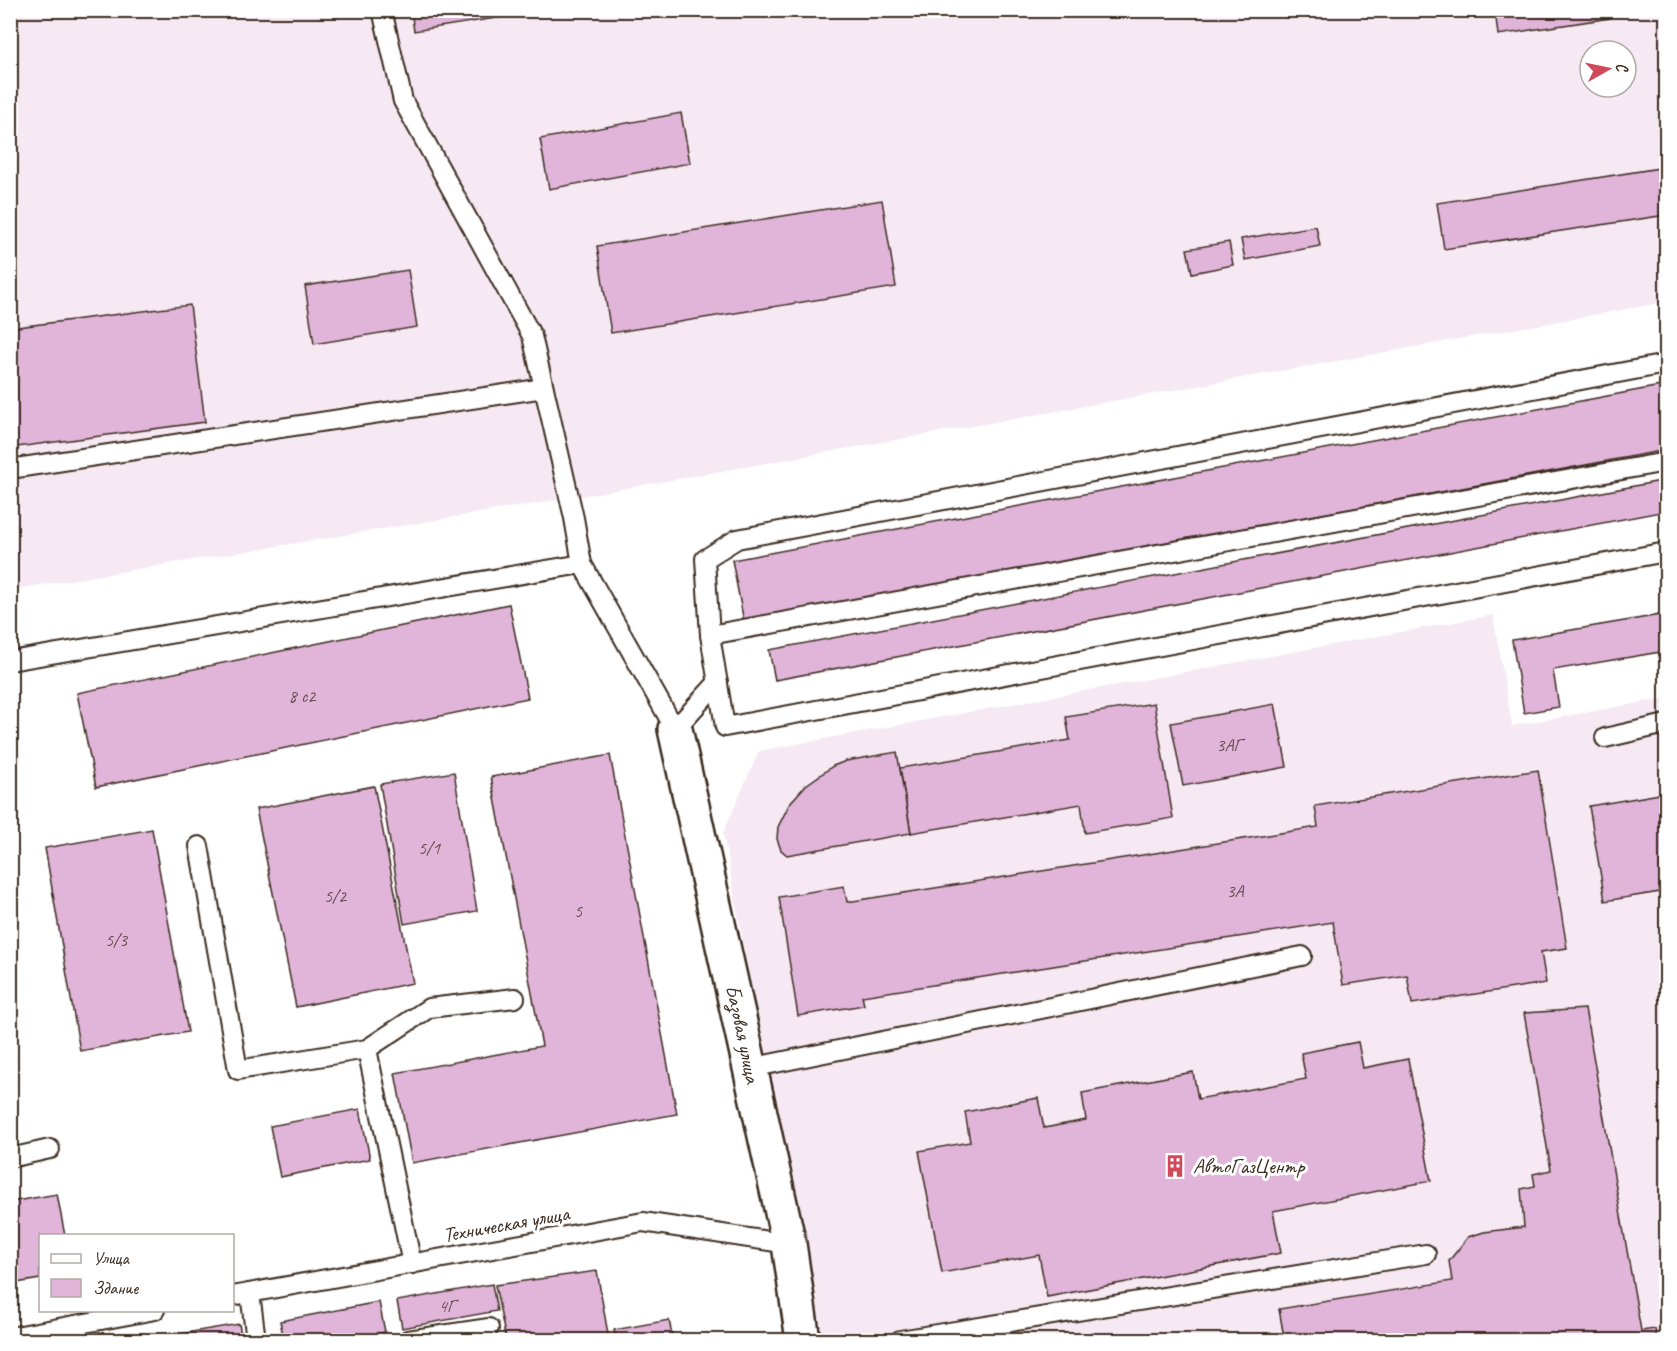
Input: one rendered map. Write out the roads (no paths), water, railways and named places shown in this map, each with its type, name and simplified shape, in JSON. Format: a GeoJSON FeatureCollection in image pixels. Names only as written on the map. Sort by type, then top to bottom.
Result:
{"type":"FeatureCollection","features":[{"type":"Feature","properties":{"kind":"street","name":"Базовая улица"},"geometry":{"type":"LineString","coordinates":[[675,729],[789,1244],[804,1341]]}},
{"type":"Feature","properties":{"kind":"lane"},"geometry":{"type":"LineString","coordinates":[[382,10],[404,101],[532,336],[574,518],[582,564],[675,729],[718,682]]}},
{"type":"Feature","properties":{"kind":"lane"},"geometry":{"type":"LineString","coordinates":[[1666,364],[737,539],[705,558],[710,634],[725,726],[1666,552]]}},
{"type":"Feature","properties":{"kind":"lane"},"geometry":{"type":"LineString","coordinates":[[10,469],[544,388]]}},
{"type":"Feature","properties":{"kind":"lane"},"geometry":{"type":"LineString","coordinates":[[710,634],[1666,462]]}},
{"type":"Feature","properties":{"kind":"lane"},"geometry":{"type":"LineString","coordinates":[[10,661],[582,564]]}},
{"type":"Feature","properties":{"kind":"lane"},"geometry":{"type":"LineString","coordinates":[[1605,738],[1666,724]]}},
{"type":"Feature","properties":{"kind":"lane"},"geometry":{"type":"LineString","coordinates":[[199,846],[238,1070],[367,1049],[429,1008],[515,998]]}},
{"type":"Feature","properties":{"kind":"lane"},"geometry":{"type":"LineString","coordinates":[[750,1068],[1302,956]]}},
{"type":"Feature","properties":{"kind":"lane"},"geometry":{"type":"LineString","coordinates":[[367,1049],[412,1264]]}},
{"type":"Feature","properties":{"kind":"lane"},"geometry":{"type":"LineString","coordinates":[[10,1158],[50,1149]]}},
{"type":"Feature","properties":{"kind":"lane","name":"Техническая улица"},"geometry":{"type":"LineString","coordinates":[[241,1295],[643,1222],[789,1244]]}},
{"type":"Feature","properties":{"kind":"lane"},"geometry":{"type":"LineString","coordinates":[[900,1341],[1426,1254]]}},
{"type":"Feature","properties":{"kind":"lane"},"geometry":{"type":"LineString","coordinates":[[241,1295],[256,1341]]}},
{"type":"Feature","properties":{"kind":"lane"},"geometry":{"type":"LineString","coordinates":[[10,1337],[149,1312]]}},
{"type":"Feature","properties":{"kind":"lane"},"geometry":{"type":"LineString","coordinates":[[408,1341],[489,1328]]}},
{"type":"Feature","properties":{"kind":"place","name":"АвтоГазЦентр"},"geometry":{"type":"Point","coordinates":[1175,1166]}}]}
